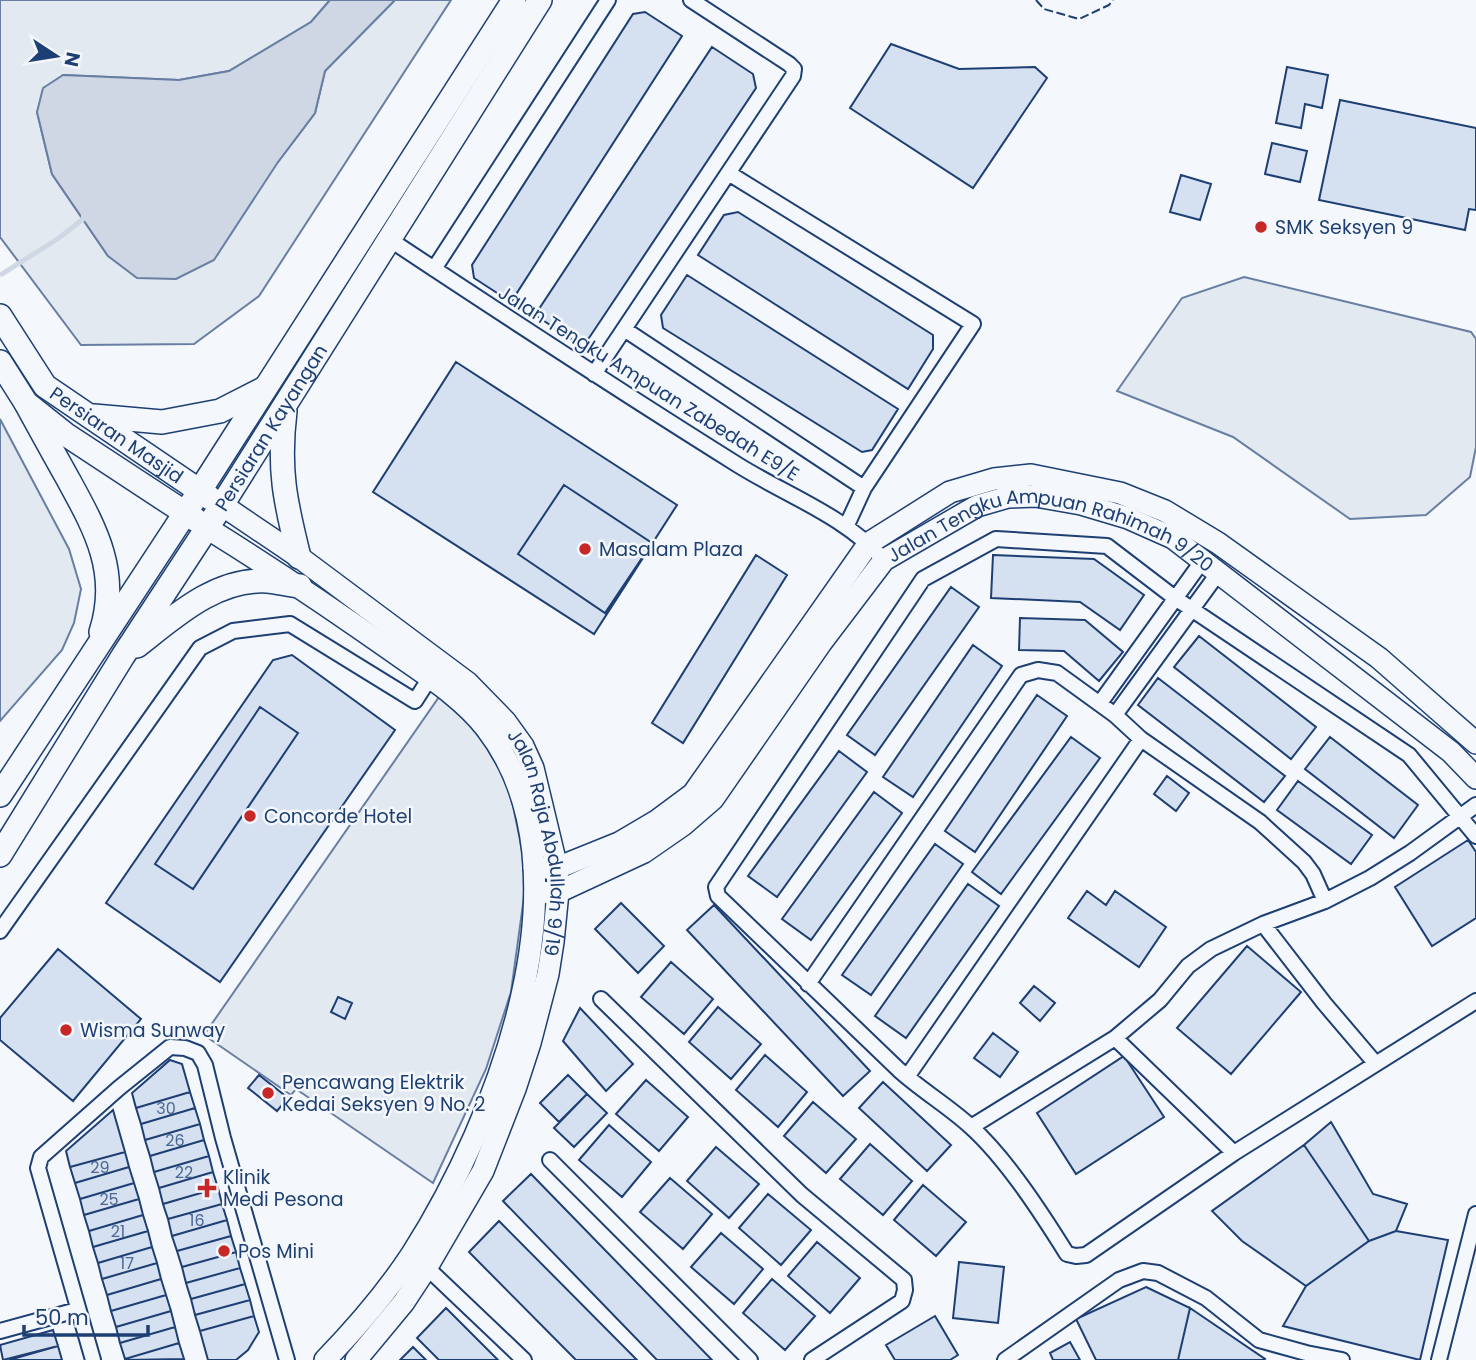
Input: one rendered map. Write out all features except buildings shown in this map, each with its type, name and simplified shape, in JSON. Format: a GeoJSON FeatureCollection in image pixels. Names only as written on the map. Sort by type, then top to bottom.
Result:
{"type":"FeatureCollection","features":[{"type":"Feature","properties":{"kind":"main road","name":"Persiaran Kayangan"},"geometry":{"type":"LineString","coordinates":[[0,795],[199,492],[514,0]]}},
{"type":"Feature","properties":{"kind":"main road","name":"Persiaran Kayangan"},"geometry":{"type":"LineString","coordinates":[[0,855],[123,656],[222,505],[540,0]]}},
{"type":"Feature","properties":{"kind":"main road","name":"Persiaran Masjid"},"geometry":{"type":"LineString","coordinates":[[0,317],[45,386],[222,505]]}},
{"type":"Feature","properties":{"kind":"main road","name":"Persiaran Masjid"},"geometry":{"type":"LineString","coordinates":[[0,362],[26,403],[65,434],[207,528]]}},
{"type":"Feature","properties":{"kind":"main road"},"geometry":{"type":"LineString","coordinates":[[88,416],[162,422],[220,411],[263,389]]}},
{"type":"Feature","properties":{"kind":"main road"},"geometry":{"type":"LineString","coordinates":[[26,403],[96,530],[105,560],[109,586],[107,612],[93,655]]}},
{"type":"Feature","properties":{"kind":"main road"},"geometry":{"type":"LineString","coordinates":[[286,404],[281,469],[299,557]]}},
{"type":"Feature","properties":{"kind":"main road"},"geometry":{"type":"LineString","coordinates":[[123,656],[184,609],[225,587],[265,581],[300,586]]}},
{"type":"Feature","properties":{"kind":"street"},"geometry":{"type":"LineString","coordinates":[[434,269],[608,0]]}},
{"type":"Feature","properties":{"kind":"street"},"geometry":{"type":"LineString","coordinates":[[594,374],[793,76],[793,69],[691,0]]}},
{"type":"Feature","properties":{"kind":"street"},"geometry":{"type":"LineString","coordinates":[[730,174],[972,324],[864,488],[846,527]]}},
{"type":"Feature","properties":{"kind":"street","name":"Jalan Tengku Ampuan Zabedah E9/E"},"geometry":{"type":"LineString","coordinates":[[389,239],[594,374],[742,467],[846,527],[869,543],[884,560]]}},
{"type":"Feature","properties":{"kind":"street"},"geometry":{"type":"LineString","coordinates":[[624,329],[864,488]]}},
{"type":"Feature","properties":{"kind":"street","name":"Jalan Tengku Ampuan Rahimah 9/20"},"geometry":{"type":"LineString","coordinates":[[534,868],[557,868],[619,843],[658,820],[693,794],[869,543],[950,492],[994,478],[1031,475],[1120,493],[1165,511],[1218,543],[1379,658],[1476,743]]}},
{"type":"Feature","properties":{"kind":"street","name":"Jalan Tengku Ampuan Rahimah 9/20"},"geometry":{"type":"LineString","coordinates":[[535,893],[558,892],[645,852],[683,825],[713,799],[821,643],[884,560],[977,506],[1008,497],[1036,496],[1081,504],[1128,518],[1173,538],[1451,752],[1476,778]]}},
{"type":"Feature","properties":{"kind":"street","name":"Jalan Raja Abdullah 9/19"},"geometry":{"type":"LineString","coordinates":[[222,505],[299,557],[437,672],[502,751],[525,815],[534,868],[535,893],[526,971],[510,1038],[495,1085],[397,1311],[356,1360]]}},
{"type":"Feature","properties":{"kind":"street","name":"Jalan Raja Abdullah 9/19"},"geometry":{"type":"LineString","coordinates":[[207,528],[437,672],[468,683],[489,703],[523,746],[533,768],[557,868],[558,892],[548,974],[515,1089],[483,1171],[419,1260],[325,1360]]}},
{"type":"Feature","properties":{"kind":"street"},"geometry":{"type":"LineString","coordinates":[[1476,836],[1409,755],[1175,598],[1107,546],[996,539],[923,579],[716,887],[718,896],[808,984],[907,1077],[971,1127],[1014,1178],[1067,1254],[1076,1256],[1086,1255],[1234,1153],[1476,1001]]}},
{"type":"Feature","properties":{"kind":"street"},"geometry":{"type":"LineString","coordinates":[[1100,703],[1175,598],[1211,566]]}},
{"type":"Feature","properties":{"kind":"street"},"geometry":{"type":"LineString","coordinates":[[1115,715],[1193,610],[1211,566]]}},
{"type":"Feature","properties":{"kind":"street"},"geometry":{"type":"LineString","coordinates":[[0,931],[200,648],[233,631],[290,624],[415,701],[437,672]]}},
{"type":"Feature","properties":{"kind":"street"},"geometry":{"type":"LineString","coordinates":[[808,984],[1021,676],[1030,671],[1057,673],[1100,703],[1140,739],[1260,822],[1304,862],[1313,874],[1325,901]]}},
{"type":"Feature","properties":{"kind":"street"},"geometry":{"type":"LineString","coordinates":[[907,1077],[1140,739]]}},
{"type":"Feature","properties":{"kind":"street"},"geometry":{"type":"LineString","coordinates":[[971,1127],[1115,1038],[1160,1000],[1188,966],[1211,949],[1263,924],[1325,901],[1410,853],[1476,805]]}},
{"type":"Feature","properties":{"kind":"street"},"geometry":{"type":"LineString","coordinates":[[1263,924],[1324,1003],[1376,1064]]}},
{"type":"Feature","properties":{"kind":"street"},"geometry":{"type":"LineString","coordinates":[[601,999],[802,1195],[904,1280],[902,1301],[812,1360]]}},
{"type":"Feature","properties":{"kind":"street"},"geometry":{"type":"LineString","coordinates":[[1115,1038],[1234,1153]]}},
{"type":"Feature","properties":{"kind":"street"},"geometry":{"type":"LineString","coordinates":[[93,1360],[38,1163],[41,1157],[119,1088],[161,1052],[170,1048],[185,1048],[198,1053],[205,1065],[282,1357]]}},
{"type":"Feature","properties":{"kind":"street"},"geometry":{"type":"LineString","coordinates":[[550,1160],[750,1360]]}},
{"type":"Feature","properties":{"kind":"street"},"geometry":{"type":"LineString","coordinates":[[1438,1360],[1476,1214]]}},
{"type":"Feature","properties":{"kind":"street"},"geometry":{"type":"LineString","coordinates":[[419,1260],[524,1360]]}},
{"type":"Feature","properties":{"kind":"street"},"geometry":{"type":"LineString","coordinates":[[1005,1360],[1119,1280],[1143,1271],[1158,1273],[1206,1298],[1259,1339],[1342,1360]]}},
{"type":"Feature","properties":{"kind":"street"},"geometry":{"type":"LineString","coordinates":[[0,1331],[78,1311]]}},
{"type":"Feature","properties":{"kind":"shaded area"},"geometry":{"type":"Polygon","coordinates":[[[0,0],[330,0],[311,22],[229,71],[179,80],[63,75],[37,112],[52,174],[108,256],[278,162],[315,113],[325,71],[395,0],[451,0],[259,296],[194,344],[81,345],[0,237],[0,0]]]}},
{"type":"Feature","properties":{"kind":"shaded area"},"geometry":{"type":"Polygon","coordinates":[[[330,0],[395,0],[325,71],[315,113],[278,162],[214,260],[176,279],[137,278],[108,256],[52,174],[37,112],[43,88],[63,75],[179,80],[229,71],[311,22],[330,0]]]}},
{"type":"Feature","properties":{"kind":"shaded area"},"geometry":{"type":"Polygon","coordinates":[[[1244,277],[1471,332],[1476,339],[1476,447],[1470,477],[1426,515],[1350,519],[1233,437],[1117,391],[1182,298],[1244,277]]]}},
{"type":"Feature","properties":{"kind":"shaded area"},"geometry":{"type":"Polygon","coordinates":[[[0,419],[69,549],[81,589],[74,623],[62,650],[0,721],[0,419]]]}},
{"type":"Feature","properties":{"kind":"shaded area"},"geometry":{"type":"Polygon","coordinates":[[[439,697],[465,719],[484,743],[509,786],[527,875],[511,992],[486,1069],[433,1183],[296,1089],[291,1095],[204,1035],[439,697]]]}},
{"type":"Feature","properties":{"kind":"waterway"},"geometry":{"type":"LineString","coordinates":[[2,274],[59,238],[83,219],[84,214]]}},
{"type":"Feature","properties":{"kind":"fence"},"geometry":{"type":"LineString","coordinates":[[1036,0],[1044,9],[1079,19],[1109,5],[1113,0]]}},
{"type":"Feature","properties":{"kind":"place","name":"SMK Seksyen 9"},"geometry":{"type":"Point","coordinates":[1261,227]}},
{"type":"Feature","properties":{"kind":"place","name":"Masalam Plaza"},"geometry":{"type":"Point","coordinates":[585,549]}},
{"type":"Feature","properties":{"kind":"place","name":"Concorde Hotel"},"geometry":{"type":"Point","coordinates":[250,816]}},
{"type":"Feature","properties":{"kind":"place","name":"Wisma Sunway"},"geometry":{"type":"Point","coordinates":[66,1030]}},
{"type":"Feature","properties":{"kind":"place","name":"Pencawang Elektrik Kedai Seksyen 9 No. 2"},"geometry":{"type":"Point","coordinates":[268,1093]}},
{"type":"Feature","properties":{"kind":"place","name":"Klinik Medi Pesona"},"geometry":{"type":"Point","coordinates":[207,1188]}},
{"type":"Feature","properties":{"kind":"place","name":"Pos Mini"},"geometry":{"type":"Point","coordinates":[224,1251]}}]}
